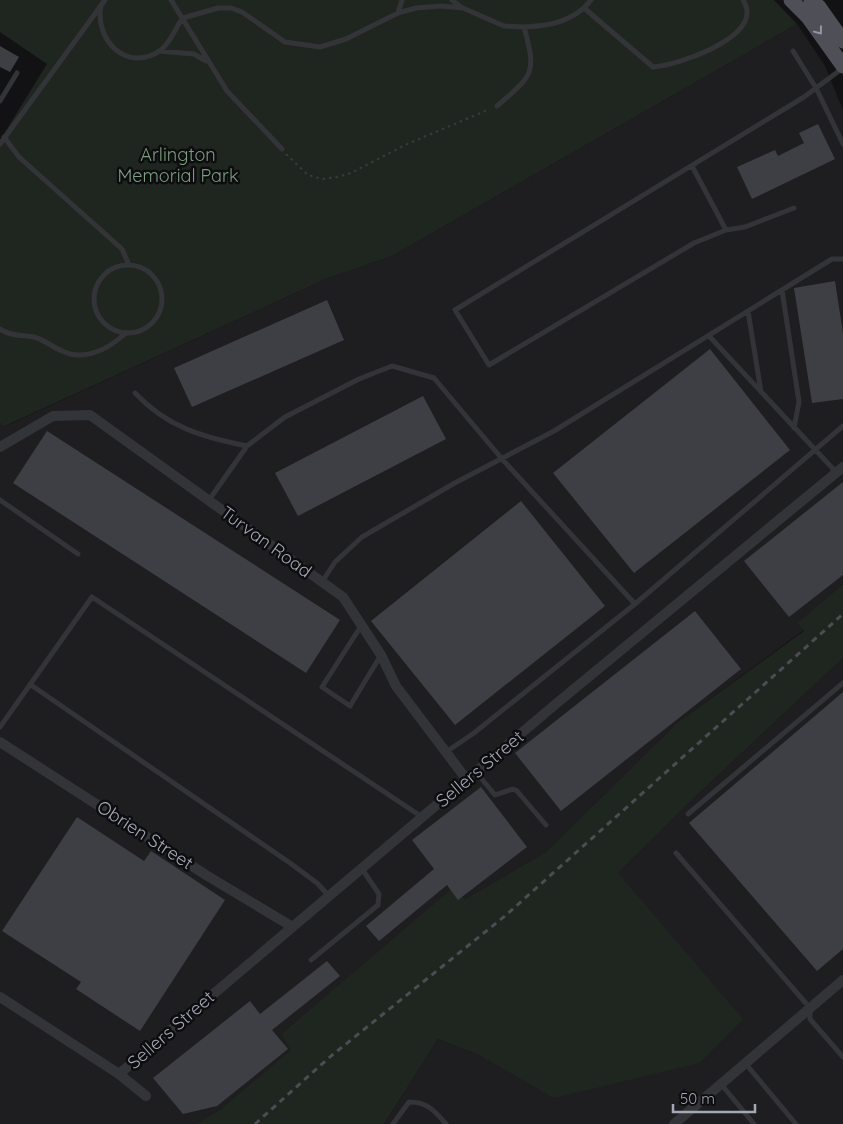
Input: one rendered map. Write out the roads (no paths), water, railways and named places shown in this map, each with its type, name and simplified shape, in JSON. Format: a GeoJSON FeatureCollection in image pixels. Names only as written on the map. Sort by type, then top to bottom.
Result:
{"type":"FeatureCollection","features":[{"type":"Feature","properties":{"kind":"main road"},"geometry":{"type":"LineString","coordinates":[[791,0],[808,17],[843,67]]}},
{"type":"Feature","properties":{"kind":"main road"},"geometry":{"type":"LineString","coordinates":[[811,0],[819,7],[843,41]]}},
{"type":"Feature","properties":{"kind":"street","name":"Turvan Road"},"geometry":{"type":"LineString","coordinates":[[0,447],[53,416],[90,415],[209,500],[321,583],[343,597],[381,655],[396,686],[466,780]]}},
{"type":"Feature","properties":{"kind":"street","name":"Sellers Street"},"geometry":{"type":"LineString","coordinates":[[120,1074],[291,926],[362,869],[466,780],[840,470]]}},
{"type":"Feature","properties":{"kind":"street","name":"Obrien Street"},"geometry":{"type":"LineString","coordinates":[[0,742],[206,875],[291,926]]}},
{"type":"Feature","properties":{"kind":"street"},"geometry":{"type":"LineString","coordinates":[[674,1124],[843,980]]}},
{"type":"Feature","properties":{"kind":"street"},"geometry":{"type":"LineString","coordinates":[[0,997],[120,1074],[146,1096]]}},
{"type":"Feature","properties":{"kind":"lane"},"geometry":{"type":"LineString","coordinates":[[0,144],[105,0]]}},
{"type":"Feature","properties":{"kind":"lane"},"geometry":{"type":"LineString","coordinates":[[171,0],[208,62],[228,91],[282,149]]}},
{"type":"Feature","properties":{"kind":"lane"},"geometry":{"type":"LineString","coordinates":[[398,13],[402,0]]}},
{"type":"Feature","properties":{"kind":"lane"},"geometry":{"type":"LineString","coordinates":[[452,0],[463,8],[504,26],[548,26],[570,18],[584,8],[591,0]]}},
{"type":"Feature","properties":{"kind":"lane"},"geometry":{"type":"LineString","coordinates":[[584,8],[653,67],[668,66],[682,61],[730,39],[742,28],[747,17],[746,3],[743,0]]}},
{"type":"Feature","properties":{"kind":"lane"},"geometry":{"type":"LineString","coordinates":[[101,5],[99,17],[102,33],[113,49],[126,56],[141,57],[159,51],[170,42],[182,18],[218,8],[231,8],[242,12],[284,42],[320,47],[346,39],[398,13],[416,8],[441,6],[463,8]]}},
{"type":"Feature","properties":{"kind":"lane"},"geometry":{"type":"LineString","coordinates":[[497,106],[524,83],[530,75],[532,62],[524,26]]}},
{"type":"Feature","properties":{"kind":"lane"},"geometry":{"type":"LineString","coordinates":[[159,51],[194,54],[208,62]]}},
{"type":"Feature","properties":{"kind":"lane"},"geometry":{"type":"LineString","coordinates":[[793,51],[816,88],[843,144]]}},
{"type":"Feature","properties":{"kind":"lane"},"geometry":{"type":"LineString","coordinates":[[794,208],[745,227],[726,230],[694,242],[489,366],[455,310],[692,166],[816,88],[843,67]]}},
{"type":"Feature","properties":{"kind":"lane"},"geometry":{"type":"LineString","coordinates":[[0,100],[17,73]]}},
{"type":"Feature","properties":{"kind":"lane"},"geometry":{"type":"LineString","coordinates":[[4,138],[19,157],[122,249],[129,265]]}},
{"type":"Feature","properties":{"kind":"lane"},"geometry":{"type":"LineString","coordinates":[[692,166],[726,230]]}},
{"type":"Feature","properties":{"kind":"lane"},"geometry":{"type":"LineString","coordinates":[[321,583],[335,562],[362,536],[554,432],[832,259],[843,258]]}},
{"type":"Feature","properties":{"kind":"lane"},"geometry":{"type":"LineString","coordinates":[[129,265],[148,271],[156,280],[161,290],[162,302],[159,314],[152,324],[142,331],[126,333],[111,329],[102,323],[95,309],[93,293],[97,283],[113,267],[129,265]]}},
{"type":"Feature","properties":{"kind":"lane"},"geometry":{"type":"LineString","coordinates":[[782,290],[799,402],[794,428]]}},
{"type":"Feature","properties":{"kind":"lane"},"geometry":{"type":"LineString","coordinates":[[748,311],[761,392]]}},
{"type":"Feature","properties":{"kind":"lane"},"geometry":{"type":"LineString","coordinates":[[0,329],[34,338],[73,355],[89,354],[102,350],[126,333]]}},
{"type":"Feature","properties":{"kind":"lane"},"geometry":{"type":"LineString","coordinates":[[709,336],[815,450],[840,470]]}},
{"type":"Feature","properties":{"kind":"lane"},"geometry":{"type":"LineString","coordinates":[[209,500],[247,446],[285,417],[358,379],[392,366],[434,378],[502,459],[634,604]]}},
{"type":"Feature","properties":{"kind":"lane"},"geometry":{"type":"LineString","coordinates":[[135,393],[150,408],[182,428],[216,440],[247,446]]}},
{"type":"Feature","properties":{"kind":"lane"},"geometry":{"type":"LineString","coordinates":[[445,752],[474,733],[634,604],[843,426]]}},
{"type":"Feature","properties":{"kind":"lane"},"geometry":{"type":"LineString","coordinates":[[0,500],[78,554]]}},
{"type":"Feature","properties":{"kind":"lane"},"geometry":{"type":"LineString","coordinates":[[0,727],[92,597],[423,817]]}},
{"type":"Feature","properties":{"kind":"lane"},"geometry":{"type":"LineString","coordinates":[[362,626],[322,688],[350,706],[381,655]]}},
{"type":"Feature","properties":{"kind":"lane"},"geometry":{"type":"LineString","coordinates":[[688,814],[843,683]]}},
{"type":"Feature","properties":{"kind":"lane"},"geometry":{"type":"LineString","coordinates":[[31,685],[290,863],[317,883],[329,896]]}},
{"type":"Feature","properties":{"kind":"lane"},"geometry":{"type":"LineString","coordinates":[[476,772],[495,795],[514,789],[517,791],[546,825]]}},
{"type":"Feature","properties":{"kind":"lane"},"geometry":{"type":"LineString","coordinates":[[676,853],[810,1008],[810,1019],[843,1057]]}},
{"type":"Feature","properties":{"kind":"lane"},"geometry":{"type":"LineString","coordinates":[[311,960],[378,905],[379,894],[362,869]]}},
{"type":"Feature","properties":{"kind":"lane"},"geometry":{"type":"LineString","coordinates":[[745,1063],[796,1124]]}},
{"type":"Feature","properties":{"kind":"lane"},"geometry":{"type":"LineString","coordinates":[[720,1084],[754,1124]]}},
{"type":"Feature","properties":{"kind":"lane"},"geometry":{"type":"LineString","coordinates":[[393,1124],[408,1102],[421,1102],[431,1107],[446,1124]]}},
{"type":"Feature","properties":{"kind":"railway"},"geometry":{"type":"LineString","coordinates":[[255,1124],[331,1056],[505,916],[843,614]]}},
{"type":"Feature","properties":{"kind":"park label","name":"Arlington Memorial Park"},"geometry":{"type":"Point","coordinates":[178,165]}}]}
